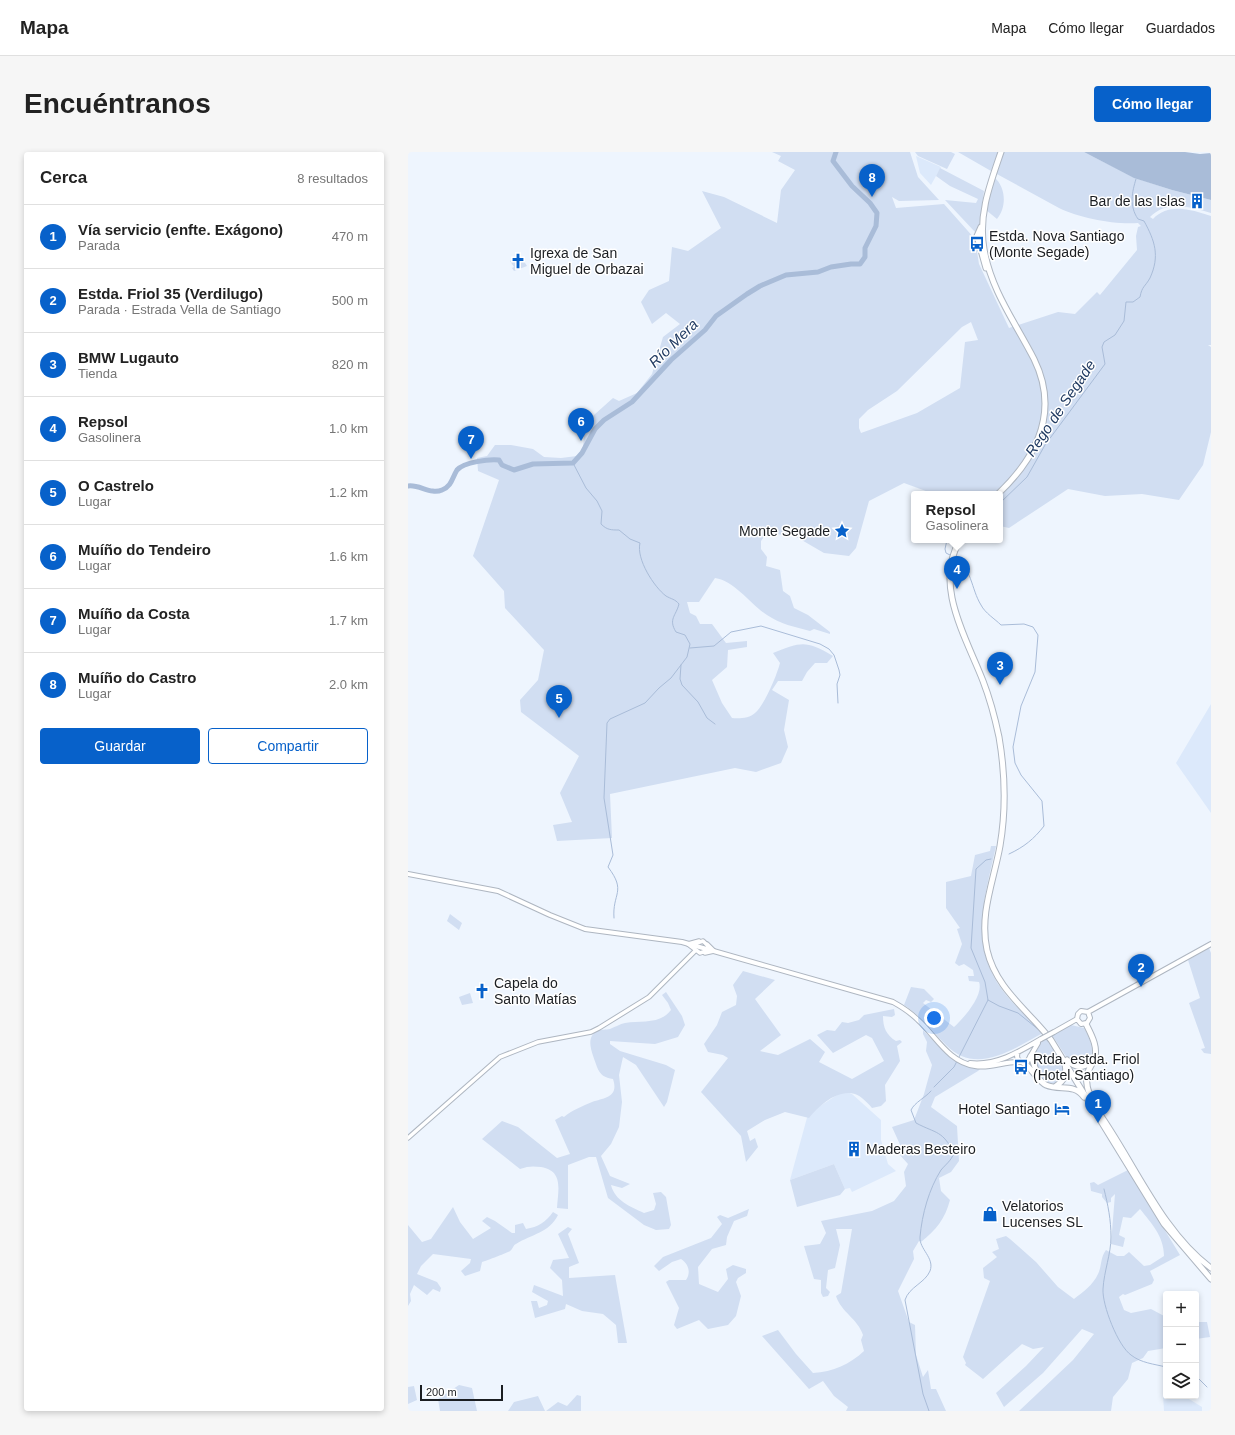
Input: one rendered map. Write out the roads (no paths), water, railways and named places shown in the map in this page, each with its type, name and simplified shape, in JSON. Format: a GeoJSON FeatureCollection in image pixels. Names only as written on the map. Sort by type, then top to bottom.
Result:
{"type":"FeatureCollection","features":[{"type":"Feature","properties":{"kind":"highway"},"geometry":{"type":"LineString","coordinates":[[1001,152],[986,197],[982,216],[982,225],[977,236],[983,262],[989,272],[1000,299],[1040,373],[1045,398],[1043,424],[1035,449],[1018,474],[1001,491]]}},
{"type":"Feature","properties":{"kind":"highway"},"geometry":{"type":"LineString","coordinates":[[959,543],[952,567],[953,604],[988,696],[998,732],[1003,772],[1003,810],[1000,844],[985,920],[987,951],[994,971],[1003,987],[1013,999],[1041,1026],[1168,1223],[1189,1248],[1211,1268]]}},
{"type":"Feature","properties":{"kind":"highway"},"geometry":{"type":"LineString","coordinates":[[1086,1024],[1093,1040],[1096,1053],[1087,1074],[1086,1082],[1098,1114],[1164,1224],[1211,1279]]}},
{"type":"Feature","properties":{"kind":"highway"},"geometry":{"type":"LineString","coordinates":[[1031,1055],[1038,1078]]}},
{"type":"Feature","properties":{"kind":"highway"},"geometry":{"type":"LineString","coordinates":[[1063,1058],[1077,1067],[1088,1065],[1094,1060]]}},
{"type":"Feature","properties":{"kind":"highway"},"geometry":{"type":"LineString","coordinates":[[1056,1086],[1062,1082],[1066,1076],[1063,1058]]}},
{"type":"Feature","properties":{"kind":"highway"},"geometry":{"type":"LineString","coordinates":[[1022,1062],[1045,1085],[1072,1088],[1079,1091],[1098,1114]]}},
{"type":"Feature","properties":{"kind":"main road"},"geometry":{"type":"LineString","coordinates":[[408,874],[498,890],[550,915],[585,929],[688,944],[696,948],[707,946],[714,950],[893,1002],[903,1007],[919,1021],[944,1049],[955,1058],[975,1066],[987,1067],[1006,1062],[1029,1061],[1041,1039]]}},
{"type":"Feature","properties":{"kind":"main road"},"geometry":{"type":"LineString","coordinates":[[955,1058],[968,1062],[985,1064],[996,1062],[1024,1049],[1077,1019],[1079,1012],[1088,1012],[1211,944]]}},
{"type":"Feature","properties":{"kind":"main road"},"geometry":{"type":"LineString","coordinates":[[1077,1019],[1080,1023],[1086,1024],[1090,1018],[1088,1012]]}},
{"type":"Feature","properties":{"kind":"main road"},"geometry":{"type":"LineString","coordinates":[[1024,1049],[1028,1050],[1031,1055]]}},
{"type":"Feature","properties":{"kind":"main road"},"geometry":{"type":"LineString","coordinates":[[1019,1051],[1017,1057],[1022,1062]]}},
{"type":"Feature","properties":{"kind":"street"},"geometry":{"type":"LineString","coordinates":[[408,1138],[500,1057],[538,1042],[591,1032],[649,997],[696,948],[699,941]]}},
{"type":"Feature","properties":{"kind":"street"},"geometry":{"type":"LineString","coordinates":[[688,944],[703,941],[707,946],[704,953]]}},
{"type":"Feature","properties":{"kind":"street"},"geometry":{"type":"LineString","coordinates":[[696,948],[700,953],[714,950]]}},
{"type":"Feature","properties":{"kind":"waterway","name":"Río Mera"},"geometry":{"type":"LineString","coordinates":[[408,486],[416,486],[434,491],[442,490],[450,484],[460,467],[471,463],[489,460],[499,460],[502,465],[514,470],[533,464],[573,463],[582,453],[595,429],[604,420],[632,402],[671,360],[705,330],[716,316],[747,294],[760,286],[786,275],[818,272],[831,267],[860,264],[865,257],[865,248],[876,226],[877,213],[870,203],[852,186],[833,161],[836,152]]}},
{"type":"Feature","properties":{"kind":"waterway","name":"Rego de Segade"},"geometry":{"type":"LineString","coordinates":[[1003,500],[1027,477],[1045,445],[1105,364],[1102,347],[1104,342],[1115,335],[1124,321],[1126,302],[1133,302],[1140,297],[1150,278],[1155,263],[1155,249],[1151,235],[1144,221],[1138,219],[1133,209],[1132,199],[1136,179]]}},
{"type":"Feature","properties":{"kind":"waterway"},"geometry":{"type":"LineString","coordinates":[[573,463],[586,488],[597,501],[602,511],[601,524],[609,529],[619,530],[630,539],[640,543],[639,550],[643,564],[651,579],[661,592],[679,604],[673,618],[674,628],[676,632],[685,635],[690,644],[687,657],[671,678],[645,703],[610,719],[607,723],[604,798],[613,855],[608,867],[614,875],[618,888],[614,918]]}},
{"type":"Feature","properties":{"kind":"waterway","name":"Rego de Segade"},"geometry":{"type":"LineString","coordinates":[[946,543],[946,553],[952,556]]}},
{"type":"Feature","properties":{"kind":"waterway","name":"Rego de Segade"},"geometry":{"type":"LineString","coordinates":[[954,557],[960,561],[968,572],[978,599],[988,613],[1001,625],[1024,624],[1033,627],[1038,635],[1035,672],[1021,706],[1013,747],[1015,763],[1021,775],[1042,801],[1044,826],[1028,842],[1009,854]]}},
{"type":"Feature","properties":{"kind":"waterway"},"geometry":{"type":"LineString","coordinates":[[690,648],[714,646],[731,632],[761,626],[820,644],[829,649],[834,655],[839,670],[840,675],[837,684],[838,703]]}},
{"type":"Feature","properties":{"kind":"waterway"},"geometry":{"type":"LineString","coordinates":[[681,665],[680,679],[682,685],[698,702],[707,718],[715,724]]}},
{"type":"Feature","properties":{"kind":"waterway","name":"Rego de Segade"},"geometry":{"type":"LineString","coordinates":[[959,1057],[988,1000],[985,982],[971,948],[976,869],[986,860],[991,859]]}},
{"type":"Feature","properties":{"kind":"waterway"},"geometry":{"type":"LineString","coordinates":[[988,1000],[1018,1013],[1039,1030]]}},
{"type":"Feature","properties":{"kind":"waterway"},"geometry":{"type":"LineString","coordinates":[[934,1087],[954,1067],[957,1061]]}},
{"type":"Feature","properties":{"kind":"waterway"},"geometry":{"type":"LineString","coordinates":[[929,1411],[923,1394],[905,1300],[910,1292],[925,1279],[930,1271],[931,1266],[929,1258],[920,1241],[922,1220],[933,1185],[941,1170],[954,1153],[942,1136],[916,1123],[911,1110],[931,1091]]}},
{"type":"Feature","properties":{"kind":"waterway"},"geometry":{"type":"LineString","coordinates":[[1104,1189],[1111,1231],[1111,1243],[1103,1289],[1103,1296],[1108,1315],[1121,1343],[1131,1355],[1143,1362],[1163,1366]]}},
{"type":"Feature","properties":{"kind":"waterway"},"geometry":{"type":"LineString","coordinates":[[1199,1379],[1207,1387]]}},
{"type":"Feature","properties":{"kind":"place","name":"Muíño do Castro"},"geometry":{"type":"Point","coordinates":[872,197]}},
{"type":"Feature","properties":{"kind":"place","name":"Bar de las Islas"},"geometry":{"type":"Point","coordinates":[1197,201]}},
{"type":"Feature","properties":{"kind":"place","name":"Estda. Nova Santiago (Monte Segade)"},"geometry":{"type":"Point","coordinates":[977,244]}},
{"type":"Feature","properties":{"kind":"place","name":"Igrexa de San Miguel de Orbazai"},"geometry":{"type":"Point","coordinates":[518,261]}},
{"type":"Feature","properties":{"kind":"place","name":"Muíño do Tendeiro"},"geometry":{"type":"Point","coordinates":[581,441]}},
{"type":"Feature","properties":{"kind":"place","name":"Muíño da Costa"},"geometry":{"type":"Point","coordinates":[471,459]}},
{"type":"Feature","properties":{"kind":"place","name":"Monte Segade"},"geometry":{"type":"Point","coordinates":[842,531]}},
{"type":"Feature","properties":{"kind":"place","name":"Repsol"},"geometry":{"type":"Point","coordinates":[957,589]}},
{"type":"Feature","properties":{"kind":"place","name":"BMW Lugauto"},"geometry":{"type":"Point","coordinates":[1000,685]}},
{"type":"Feature","properties":{"kind":"place","name":"O Castrelo"},"geometry":{"type":"Point","coordinates":[559,718]}},
{"type":"Feature","properties":{"kind":"place","name":"Estda. Friol 35 (Verdilugo)"},"geometry":{"type":"Point","coordinates":[1141,987]}},
{"type":"Feature","properties":{"kind":"place","name":"Capela do Santo Matías"},"geometry":{"type":"Point","coordinates":[482,991]}},
{"type":"Feature","properties":{"kind":"place","name":"Rtda. estda. Friol (Hotel Santiago)"},"geometry":{"type":"Point","coordinates":[1021,1067]}},
{"type":"Feature","properties":{"kind":"place","name":"Hotel Santiago"},"geometry":{"type":"Point","coordinates":[1062,1109]}},
{"type":"Feature","properties":{"kind":"place","name":"Vía servicio (enfte. Exágono)"},"geometry":{"type":"Point","coordinates":[1098,1123]}},
{"type":"Feature","properties":{"kind":"place","name":"Maderas Besteiro"},"geometry":{"type":"Point","coordinates":[854,1149]}},
{"type":"Feature","properties":{"kind":"place","name":"Velatorios Lucenses SL"},"geometry":{"type":"Point","coordinates":[990,1214]}}]}
